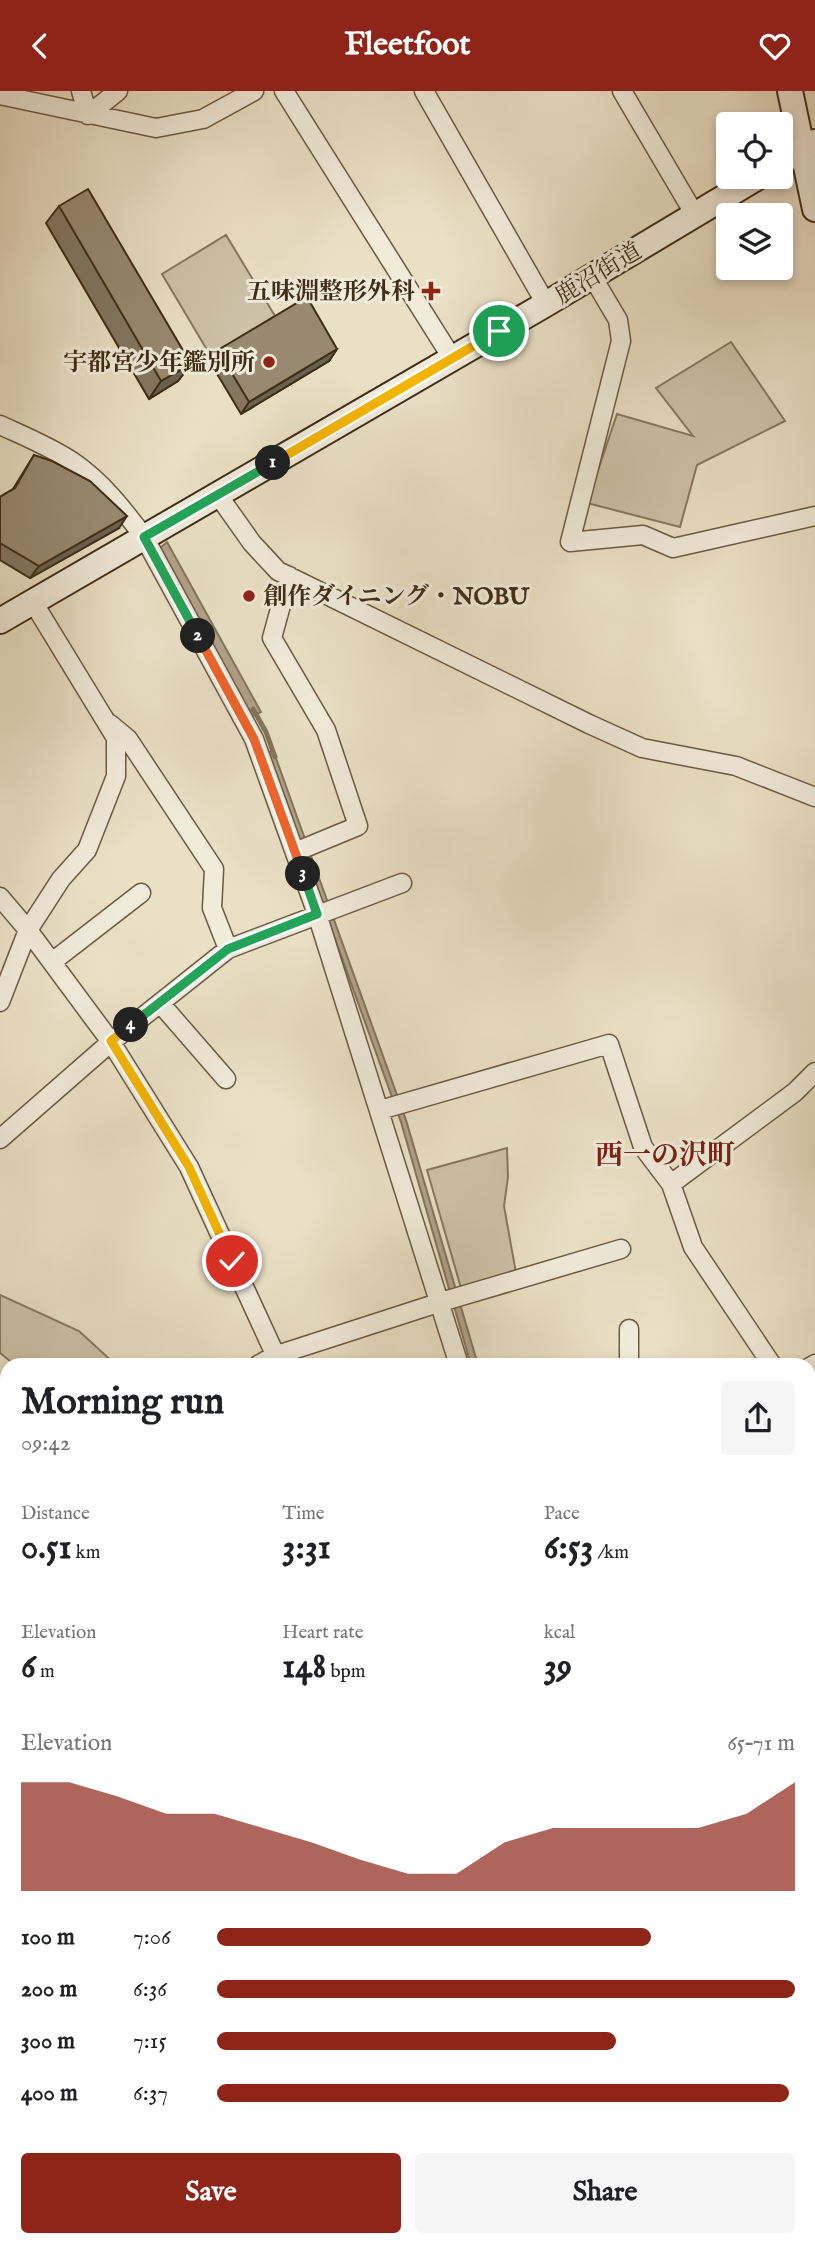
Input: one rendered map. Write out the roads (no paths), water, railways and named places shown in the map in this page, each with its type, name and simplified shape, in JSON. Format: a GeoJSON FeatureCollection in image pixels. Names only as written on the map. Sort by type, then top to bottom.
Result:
{"type":"FeatureCollection","features":[{"type":"Feature","properties":{"kind":"street"},"geometry":{"type":"LineString","coordinates":[[81,91],[88,115]]}},
{"type":"Feature","properties":{"kind":"street"},"geometry":{"type":"LineString","coordinates":[[88,115],[118,91]]}},
{"type":"Feature","properties":{"kind":"street"},"geometry":{"type":"LineString","coordinates":[[0,95],[156,128],[203,119],[254,91]]}},
{"type":"Feature","properties":{"kind":"street"},"geometry":{"type":"LineString","coordinates":[[284,91],[452,358]]}},
{"type":"Feature","properties":{"kind":"street"},"geometry":{"type":"LineString","coordinates":[[424,91],[546,304]]}},
{"type":"Feature","properties":{"kind":"street"},"geometry":{"type":"LineString","coordinates":[[622,91],[695,215]]}},
{"type":"Feature","properties":{"kind":"street"},"geometry":{"type":"LineString","coordinates":[[790,91],[809,146],[815,209]]}},
{"type":"Feature","properties":{"kind":"street"},"geometry":{"type":"LineString","coordinates":[[793,155],[809,146]]}},
{"type":"Feature","properties":{"kind":"street","name":"鹿沼街道"},"geometry":{"type":"LineString","coordinates":[[0,621],[546,304],[738,189]]}},
{"type":"Feature","properties":{"kind":"street"},"geometry":{"type":"LineString","coordinates":[[592,276],[618,320],[621,341],[570,542],[643,535],[673,548],[815,516]]}},
{"type":"Feature","properties":{"kind":"street"},"geometry":{"type":"LineString","coordinates":[[0,425],[73,462],[107,491],[144,537],[254,739],[317,914],[457,1358]]}},
{"type":"Feature","properties":{"kind":"street"},"geometry":{"type":"LineString","coordinates":[[218,495],[252,543],[278,571],[642,748],[736,765],[815,797]]}},
{"type":"Feature","properties":{"kind":"street"},"geometry":{"type":"LineString","coordinates":[[289,576],[272,638],[326,730],[358,825],[295,852]]}},
{"type":"Feature","properties":{"kind":"street"},"geometry":{"type":"LineString","coordinates":[[0,1002],[28,930],[61,879],[87,850],[116,776],[116,738],[33,602]]}},
{"type":"Feature","properties":{"kind":"street"},"geometry":{"type":"LineString","coordinates":[[106,721],[128,739],[214,869],[212,908],[228,949]]}},
{"type":"Feature","properties":{"kind":"street"},"geometry":{"type":"LineString","coordinates":[[0,1139],[111,1041],[228,949],[402,883]]}},
{"type":"Feature","properties":{"kind":"street"},"geometry":{"type":"LineString","coordinates":[[51,962],[141,893]]}},
{"type":"Feature","properties":{"kind":"street"},"geometry":{"type":"LineString","coordinates":[[0,897],[111,1041],[189,1167],[276,1358]]}},
{"type":"Feature","properties":{"kind":"street"},"geometry":{"type":"LineString","coordinates":[[159,1003],[226,1079]]}},
{"type":"Feature","properties":{"kind":"street"},"geometry":{"type":"LineString","coordinates":[[380,1110],[609,1044],[643,1147],[671,1184],[693,1247],[767,1358]]}},
{"type":"Feature","properties":{"kind":"street"},"geometry":{"type":"LineString","coordinates":[[671,1184],[795,1092],[815,1072]]}},
{"type":"Feature","properties":{"kind":"street"},"geometry":{"type":"LineString","coordinates":[[283,1358],[441,1302],[621,1249]]}},
{"type":"Feature","properties":{"kind":"street"},"geometry":{"type":"LineString","coordinates":[[629,1329],[629,1358]]}},
{"type":"Feature","properties":{"kind":"waterway"},"geometry":{"type":"LineString","coordinates":[[253,709],[266,732],[275,757]]}},
{"type":"Feature","properties":{"kind":"place","name":"五味淵整形外科"},"geometry":{"type":"Point","coordinates":[431,291]}},
{"type":"Feature","properties":{"kind":"place","name":"宇都宮少年鑑別所"},"geometry":{"type":"Point","coordinates":[269,362]}},
{"type":"Feature","properties":{"kind":"place","name":"創作ダイニング・NOBU"},"geometry":{"type":"Point","coordinates":[249,596]}},
{"type":"Feature","properties":{"kind":"district","name":"西一の沢町"},"geometry":{"type":"Point","coordinates":[665,1154]}}]}
